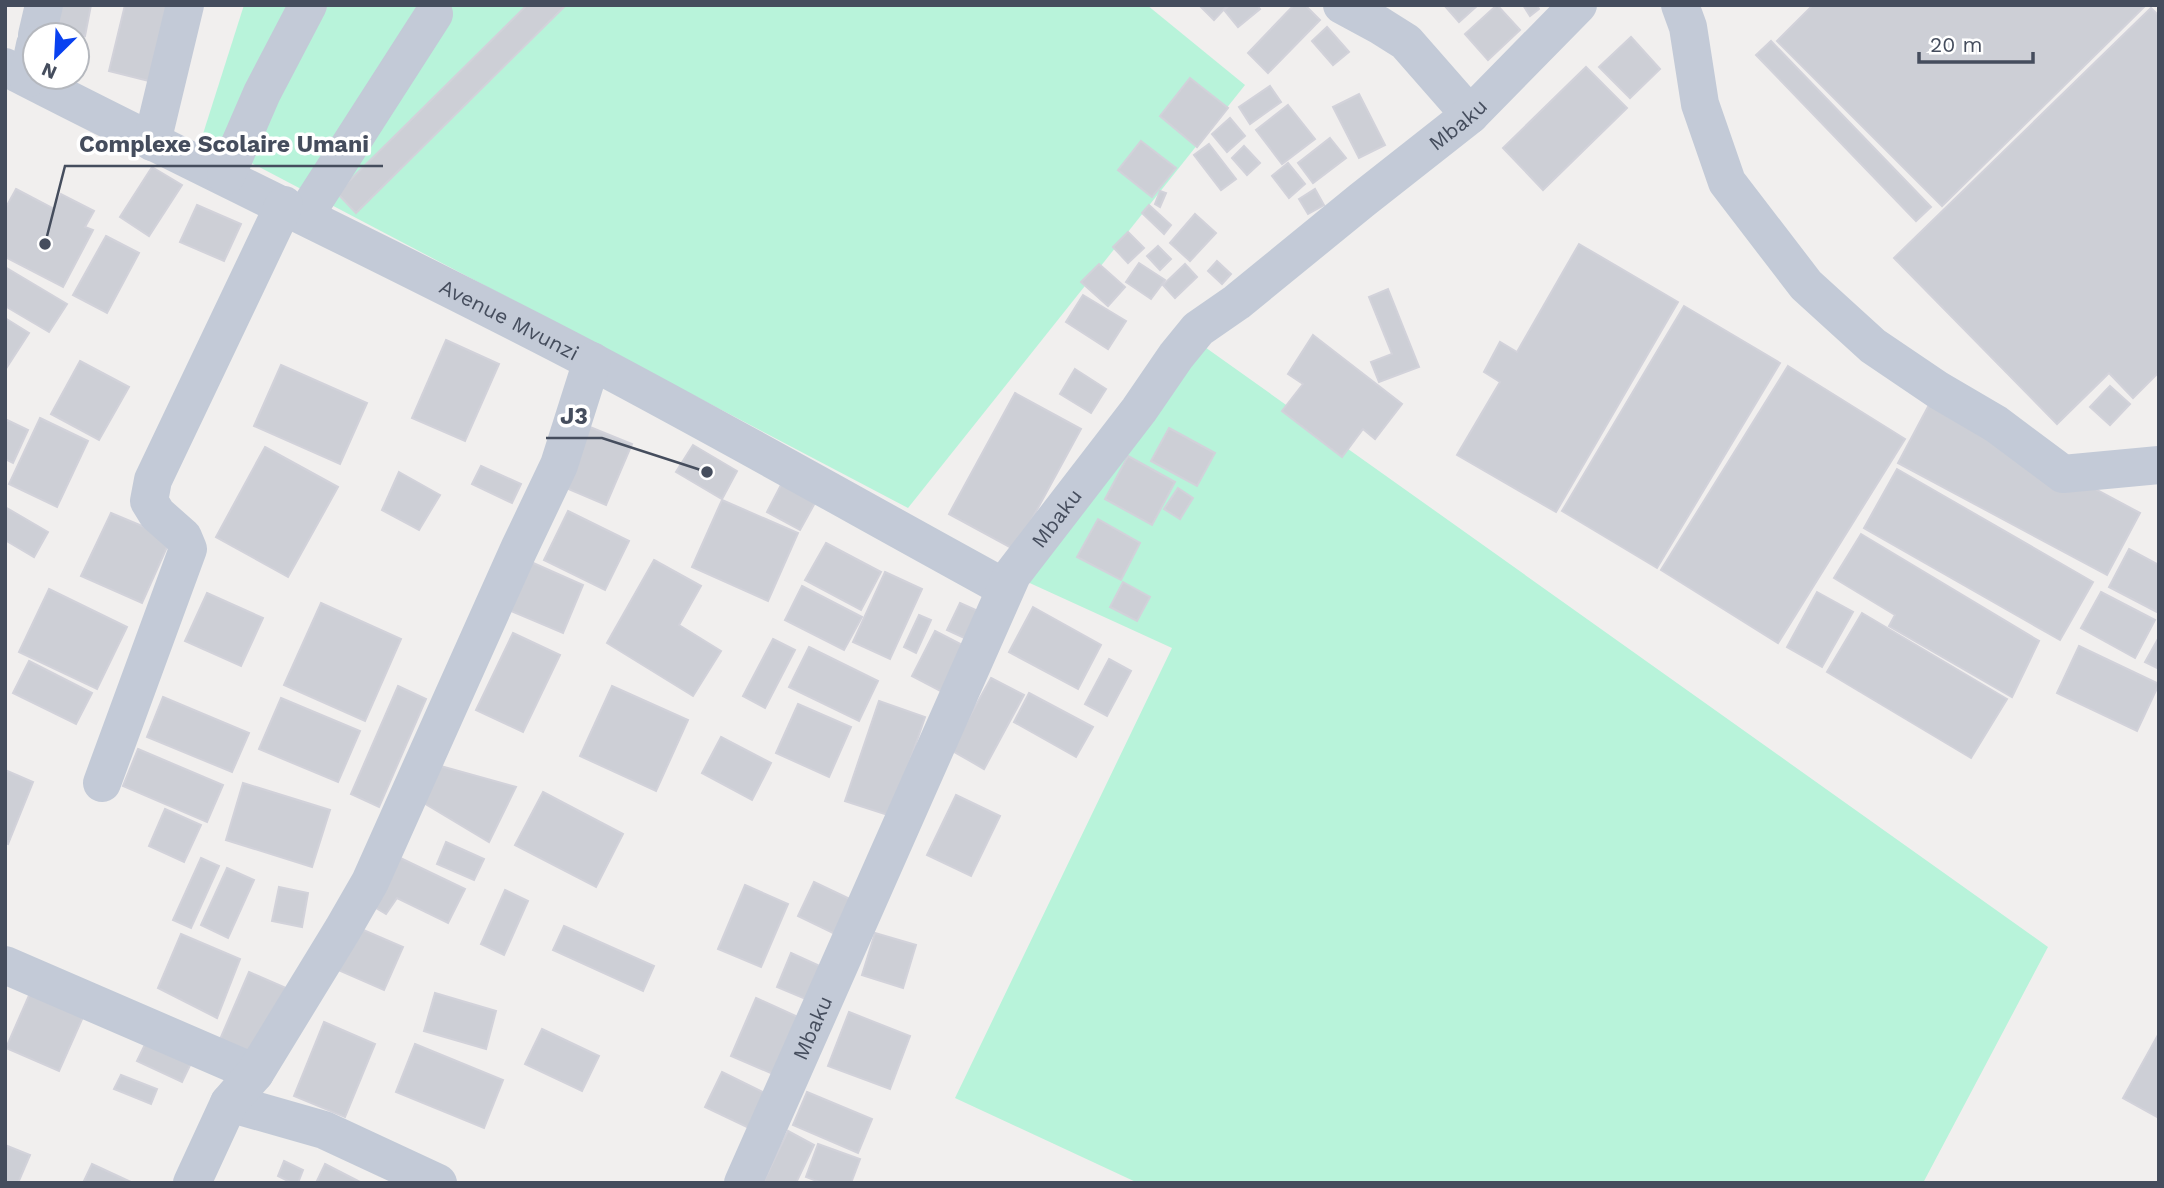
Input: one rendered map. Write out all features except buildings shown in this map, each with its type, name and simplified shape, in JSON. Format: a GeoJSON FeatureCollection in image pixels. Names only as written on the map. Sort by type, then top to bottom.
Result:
{"type":"FeatureCollection","features":[{"type":"Feature","properties":{"kind":"street"},"geometry":{"type":"LineString","coordinates":[[152,142],[185,5]]}},
{"type":"Feature","properties":{"kind":"street"},"geometry":{"type":"LineString","coordinates":[[226,176],[262,93],[308,5]]}},
{"type":"Feature","properties":{"kind":"street"},"geometry":{"type":"LineString","coordinates":[[1342,5],[1380,25],[1406,43],[1470,115]]}},
{"type":"Feature","properties":{"kind":"street","name":"Mbaku"},"geometry":{"type":"LineString","coordinates":[[743,1183],[1012,575],[1198,329],[1237,302],[1470,115],[1578,5]]}},
{"type":"Feature","properties":{"kind":"street"},"geometry":{"type":"LineString","coordinates":[[1680,5],[1688,27],[1700,104],[1727,182],[1806,285],[1874,345],[1938,390],[1996,424],[2063,474],[2159,465]]}},
{"type":"Feature","properties":{"kind":"street"},"geometry":{"type":"LineString","coordinates":[[102,783],[188,549],[183,537],[157,514],[149,502],[153,480],[294,210],[435,14]]}},
{"type":"Feature","properties":{"kind":"street","name":"Avenue Mvunzi"},"geometry":{"type":"LineString","coordinates":[[69,91],[152,142],[226,176],[592,361],[1005,588]]}},
{"type":"Feature","properties":{"kind":"street"},"geometry":{"type":"LineString","coordinates":[[192,1183],[229,1103],[255,1073],[370,882],[559,465],[592,361]]}},
{"type":"Feature","properties":{"kind":"street"},"geometry":{"type":"LineString","coordinates":[[5,965],[255,1073]]}},
{"type":"Feature","properties":{"kind":"street"},"geometry":{"type":"LineString","coordinates":[[229,1103],[324,1130],[438,1183]]}},
{"type":"Feature","properties":{"kind":"green space"},"geometry":{"type":"Polygon","coordinates":[[[244,5],[1147,5],[1245,85],[908,508],[202,137],[244,5]]]}},
{"type":"Feature","properties":{"kind":"green space"},"geometry":{"type":"Polygon","coordinates":[[[1202,345],[2048,947],[1923,1183],[1138,1183],[955,1098],[1172,648],[1012,575],[1202,345]]]}},
{"type":"Feature","properties":{"kind":"place","name":"Complexe Scolaire Umani"},"geometry":{"type":"Point","coordinates":[45,244]}},
{"type":"Feature","properties":{"kind":"place","name":"J3"},"geometry":{"type":"Point","coordinates":[707,472]}}]}
